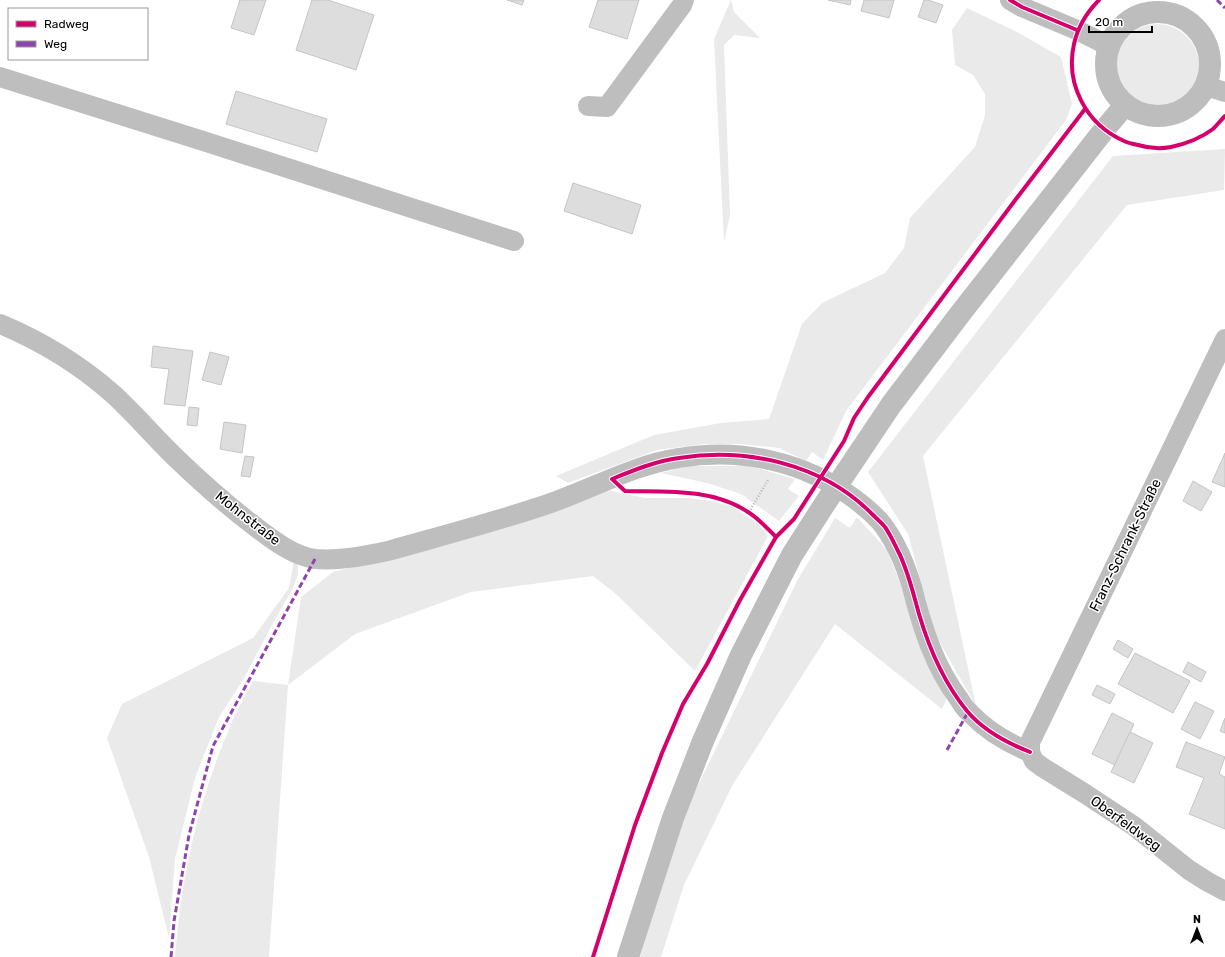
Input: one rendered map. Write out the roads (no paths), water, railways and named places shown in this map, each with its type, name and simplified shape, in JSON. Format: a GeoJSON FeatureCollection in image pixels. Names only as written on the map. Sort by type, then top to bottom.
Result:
{"type":"FeatureCollection","features":[{"type":"Feature","properties":{"kind":"main road"},"geometry":{"type":"LineString","coordinates":[[1179,8],[1200,32],[1206,42],[1216,89],[1172,115],[1142,114],[1125,105],[1113,92],[1107,79],[1105,62],[1109,46],[1118,30],[1133,18],[1153,12],[1179,8]]}},
{"type":"Feature","properties":{"kind":"main road"},"geometry":{"type":"LineString","coordinates":[[628,957],[672,818],[703,741],[742,655],[792,555],[890,405],[1125,105]]}},
{"type":"Feature","properties":{"kind":"street"},"geometry":{"type":"LineString","coordinates":[[588,106],[606,107],[682,5],[684,0]]}},
{"type":"Feature","properties":{"kind":"street"},"geometry":{"type":"LineString","coordinates":[[1010,0],[1022,7],[1077,30],[1109,46]]}},
{"type":"Feature","properties":{"kind":"street"},"geometry":{"type":"LineString","coordinates":[[0,77],[514,241]]}},
{"type":"Feature","properties":{"kind":"street","name":"Mohnstraße"},"geometry":{"type":"LineString","coordinates":[[0,324],[44,345],[69,361],[113,394],[177,459],[238,515],[274,542],[294,552],[315,558],[340,559],[388,551],[549,504],[642,467],[678,458],[711,455],[753,457],[779,462],[801,469],[830,482],[846,492],[864,506],[885,527],[899,552],[909,577],[919,615],[929,644],[942,673],[954,693],[968,712],[989,730],[1014,746],[1030,752]]}},
{"type":"Feature","properties":{"kind":"street","name":"Franz-Schrank-Straße"},"geometry":{"type":"LineString","coordinates":[[1030,752],[1030,742],[1038,724],[1225,339]]}},
{"type":"Feature","properties":{"kind":"street","name":"Oberfeldweg"},"geometry":{"type":"LineString","coordinates":[[1030,752],[1034,760],[1042,767],[1134,826],[1189,870],[1225,891]]}}]}
